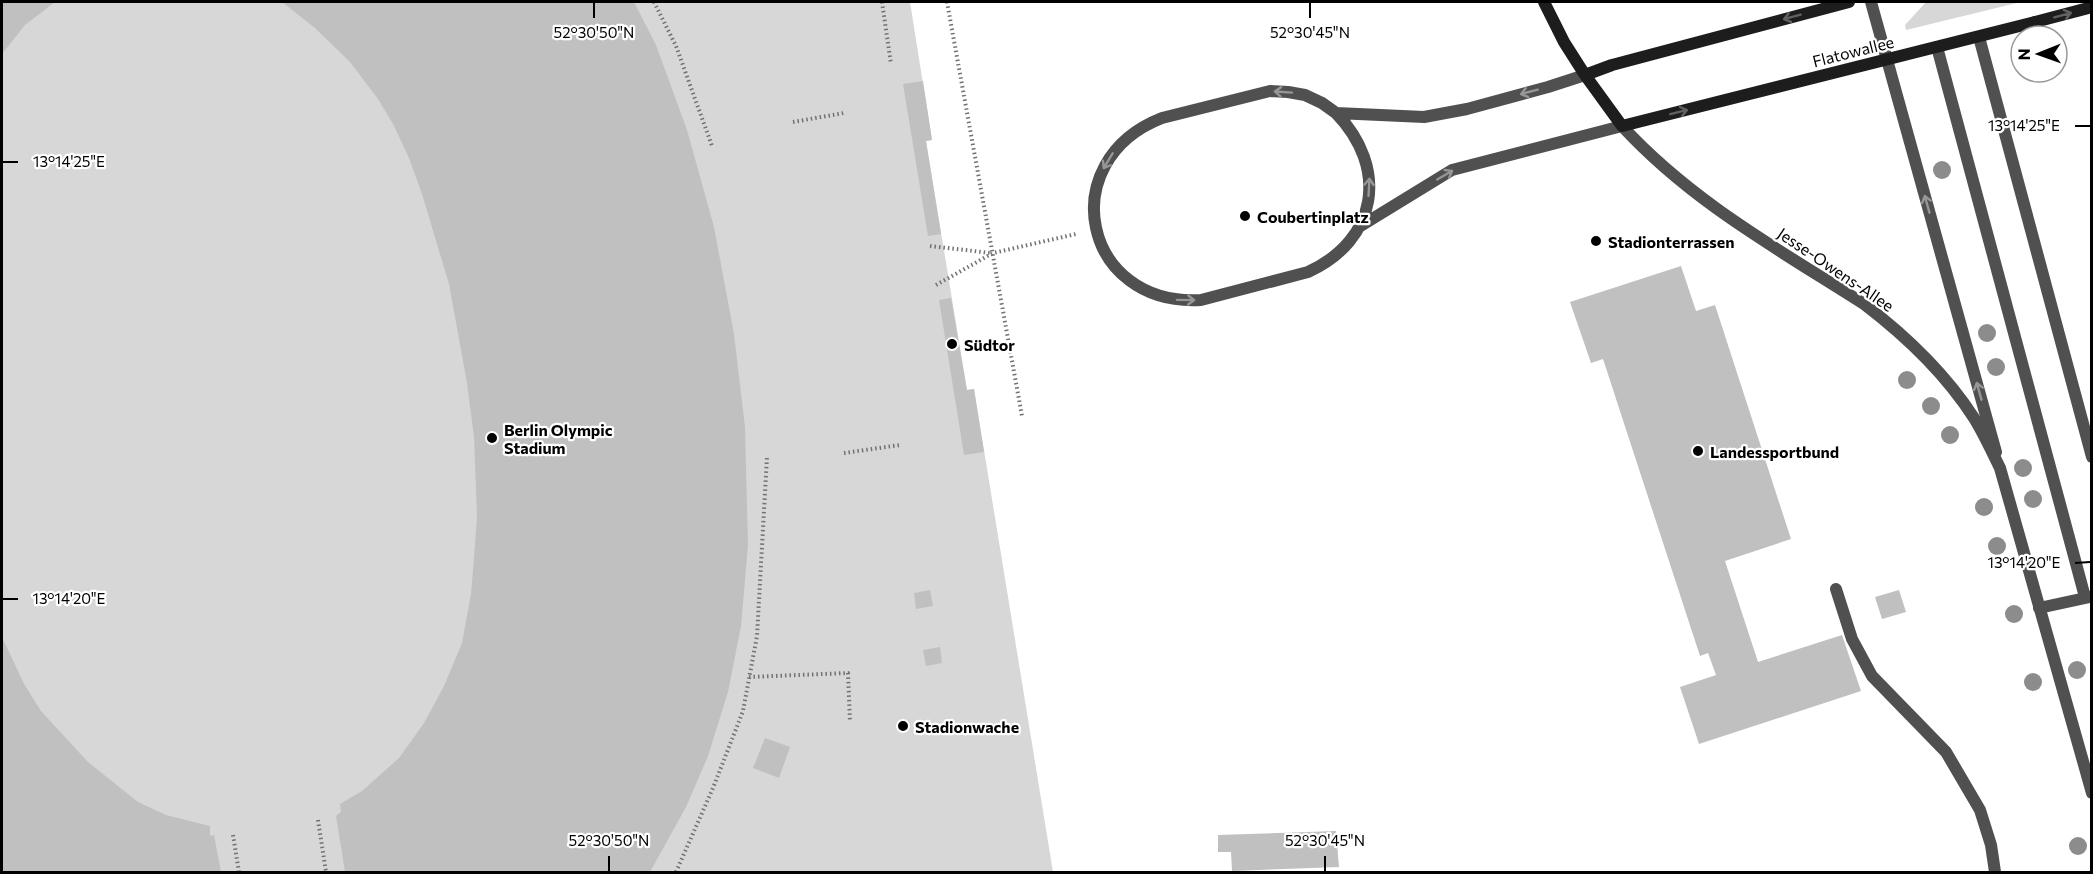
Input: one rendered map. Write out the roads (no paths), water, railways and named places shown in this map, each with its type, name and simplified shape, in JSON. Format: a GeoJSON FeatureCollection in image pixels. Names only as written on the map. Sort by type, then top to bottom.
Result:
{"type":"FeatureCollection","features":[{"type":"Feature","properties":{"kind":"main road"},"geometry":{"type":"LineString","coordinates":[[1544,2],[1564,42],[1622,126]]}},
{"type":"Feature","properties":{"kind":"main road"},"geometry":{"type":"LineString","coordinates":[[1585,75],[1612,65],[1848,2]]}},
{"type":"Feature","properties":{"kind":"main road","name":"Flatowallee"},"geometry":{"type":"LineString","coordinates":[[1622,126],[2091,7]]}},
{"type":"Feature","properties":{"kind":"street","name":"Jesse-Owens-Allee"},"geometry":{"type":"LineString","coordinates":[[1870,2],[2091,793]]}},
{"type":"Feature","properties":{"kind":"street"},"geometry":{"type":"LineString","coordinates":[[1979,37],[2091,457]]}},
{"type":"Feature","properties":{"kind":"street"},"geometry":{"type":"LineString","coordinates":[[1937,47],[2088,597],[2039,608]]}},
{"type":"Feature","properties":{"kind":"street"},"geometry":{"type":"LineString","coordinates":[[1336,113],[1424,117],[1467,109],[1585,75]]}},
{"type":"Feature","properties":{"kind":"street"},"geometry":{"type":"LineString","coordinates":[[1270,91],[1287,92],[1305,95],[1322,103],[1349,126],[1359,141],[1366,157],[1369,193],[1366,211],[1359,227],[1338,255],[1308,272],[1201,300],[1166,299],[1150,294],[1135,285],[1110,261],[1097,229],[1094,212],[1095,194],[1107,161],[1128,137],[1145,125],[1162,118],[1270,91]]}},
{"type":"Feature","properties":{"kind":"street"},"geometry":{"type":"LineString","coordinates":[[1359,227],[1452,170],[1622,126]]}},
{"type":"Feature","properties":{"kind":"street","name":"Jesse-Owens-Allee"},"geometry":{"type":"LineString","coordinates":[[1622,126],[1647,153],[1710,206],[1864,304],[1907,339],[1954,389],[1975,420],[2000,468]]}},
{"type":"Feature","properties":{"kind":"street"},"geometry":{"type":"LineString","coordinates":[[1836,589],[1852,639],[1872,675],[1946,752],[1980,810],[1991,845],[1995,873]]}},
{"type":"Feature","properties":{"kind":"tram line"},"geometry":{"type":"LineString","coordinates":[[2089,2],[2092,11]]}},
{"type":"Feature","properties":{"kind":"place","name":"Coubertinplatz"},"geometry":{"type":"Point","coordinates":[1245,216]}},
{"type":"Feature","properties":{"kind":"place","name":"Stadionterrassen"},"geometry":{"type":"Point","coordinates":[1596,241]}},
{"type":"Feature","properties":{"kind":"place","name":"Südtor"},"geometry":{"type":"Point","coordinates":[952,344]}},
{"type":"Feature","properties":{"kind":"place","name":"Berlin Olympic Stadium"},"geometry":{"type":"Point","coordinates":[492,438]}},
{"type":"Feature","properties":{"kind":"place","name":"Landessportbund"},"geometry":{"type":"Point","coordinates":[1698,451]}},
{"type":"Feature","properties":{"kind":"place","name":"Stadionwache"},"geometry":{"type":"Point","coordinates":[903,726]}}]}
